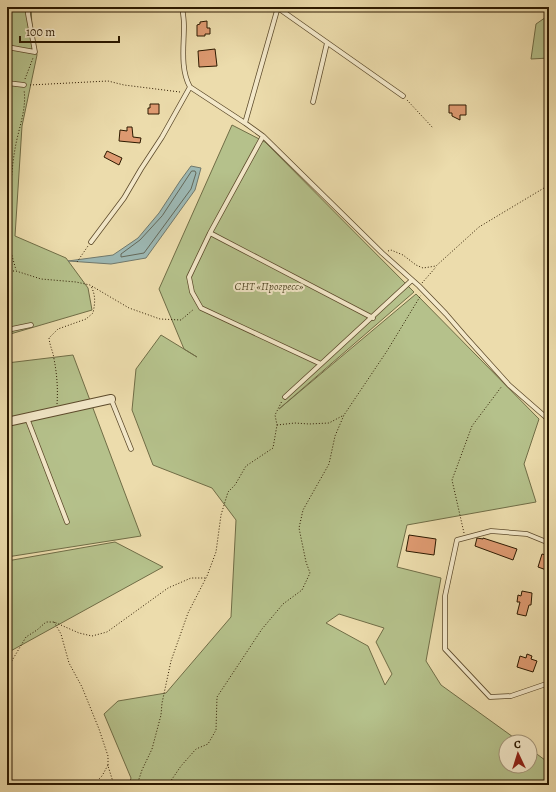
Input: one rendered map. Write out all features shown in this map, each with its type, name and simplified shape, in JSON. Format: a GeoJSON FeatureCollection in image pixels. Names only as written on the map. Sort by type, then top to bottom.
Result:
{"type":"FeatureCollection","features":[{"type":"Feature","properties":{"kind":"street"},"geometry":{"type":"LineString","coordinates":[[7,422],[111,399]]}},
{"type":"Feature","properties":{"kind":"lane"},"geometry":{"type":"LineString","coordinates":[[7,47],[35,52],[28,7]]}},
{"type":"Feature","properties":{"kind":"lane"},"geometry":{"type":"LineString","coordinates":[[182,7],[184,23],[184,71],[190,87],[263,136],[382,253],[420,286],[509,385],[549,420]]}},
{"type":"Feature","properties":{"kind":"lane"},"geometry":{"type":"LineString","coordinates":[[245,123],[278,8],[403,96]]}},
{"type":"Feature","properties":{"kind":"lane"},"geometry":{"type":"LineString","coordinates":[[313,102],[327,43]]}},
{"type":"Feature","properties":{"kind":"lane"},"geometry":{"type":"LineString","coordinates":[[7,83],[24,86]]}},
{"type":"Feature","properties":{"kind":"lane"},"geometry":{"type":"LineString","coordinates":[[91,242],[124,198],[162,137],[190,87]]}},
{"type":"Feature","properties":{"kind":"lane"},"geometry":{"type":"LineString","coordinates":[[263,136],[210,233],[189,278],[192,292],[201,308],[321,364]]}},
{"type":"Feature","properties":{"kind":"lane"},"geometry":{"type":"LineString","coordinates":[[210,233],[373,318]]}},
{"type":"Feature","properties":{"kind":"lane"},"geometry":{"type":"LineString","coordinates":[[285,397],[373,318],[412,280]]}},
{"type":"Feature","properties":{"kind":"lane"},"geometry":{"type":"LineString","coordinates":[[7,330],[31,325]]}},
{"type":"Feature","properties":{"kind":"lane"},"geometry":{"type":"LineString","coordinates":[[111,399],[131,449]]}},
{"type":"Feature","properties":{"kind":"lane"},"geometry":{"type":"LineString","coordinates":[[27,417],[67,522]]}},
{"type":"Feature","properties":{"kind":"lane"},"geometry":{"type":"LineString","coordinates":[[549,543],[527,534],[491,531],[457,540],[445,596],[445,649],[490,697],[512,696],[549,683]]}},
{"type":"Feature","properties":{"kind":"path"},"geometry":{"type":"LineString","coordinates":[[16,271],[7,238],[7,217],[13,162],[25,96],[24,86],[26,74],[35,52]]}},
{"type":"Feature","properties":{"kind":"path"},"geometry":{"type":"LineString","coordinates":[[24,86],[108,81],[124,85],[187,93]]}},
{"type":"Feature","properties":{"kind":"path"},"geometry":{"type":"LineString","coordinates":[[403,96],[433,128]]}},
{"type":"Feature","properties":{"kind":"path"},"geometry":{"type":"LineString","coordinates":[[7,162],[13,162]]}},
{"type":"Feature","properties":{"kind":"path"},"geometry":{"type":"LineString","coordinates":[[420,286],[436,266],[479,227],[549,185]]}},
{"type":"Feature","properties":{"kind":"path"},"geometry":{"type":"LineString","coordinates":[[77,262],[91,242]]}},
{"type":"Feature","properties":{"kind":"path"},"geometry":{"type":"LineString","coordinates":[[382,253],[391,250],[403,255],[416,265],[423,268],[436,266]]}},
{"type":"Feature","properties":{"kind":"path"},"geometry":{"type":"LineString","coordinates":[[7,271],[16,271],[41,279],[76,282],[90,285],[129,308],[160,319],[181,320],[191,312],[198,303]]}},
{"type":"Feature","properties":{"kind":"path"},"geometry":{"type":"LineString","coordinates":[[57,410],[58,389],[54,357],[50,348],[49,338],[58,329],[86,319],[93,313],[95,302],[94,294],[90,285]]}},
{"type":"Feature","properties":{"kind":"path"},"geometry":{"type":"LineString","coordinates":[[168,785],[181,766],[196,749],[208,744],[216,730],[217,697],[243,656],[262,629],[283,604],[302,590],[310,573],[306,562],[299,528],[303,510],[329,464],[335,436],[344,415],[387,351],[424,291]]}},
{"type":"Feature","properties":{"kind":"path"},"geometry":{"type":"LineString","coordinates":[[465,538],[452,480],[472,426],[504,384]]}},
{"type":"Feature","properties":{"kind":"path"},"geometry":{"type":"LineString","coordinates":[[138,785],[142,770],[152,749],[161,715],[171,661],[188,614],[206,578],[216,552],[221,515],[228,492],[235,485],[246,466],[273,448],[277,425],[275,415],[279,405],[285,397]]}},
{"type":"Feature","properties":{"kind":"path"},"geometry":{"type":"LineString","coordinates":[[277,425],[295,423],[328,423],[344,415]]}},
{"type":"Feature","properties":{"kind":"path"},"geometry":{"type":"LineString","coordinates":[[7,669],[26,637],[46,622],[54,622],[79,633],[92,636],[107,632],[168,588],[191,578],[206,578]]}},
{"type":"Feature","properties":{"kind":"path"},"geometry":{"type":"LineString","coordinates":[[54,622],[61,634],[69,663],[82,687],[99,729],[108,756],[108,764],[114,785]]}},
{"type":"Feature","properties":{"kind":"path"},"geometry":{"type":"LineString","coordinates":[[93,785],[102,776],[108,764]]}},
{"type":"Feature","properties":{"kind":"green space"},"geometry":{"type":"Polygon","coordinates":[[[7,7],[31,7],[32,27],[37,55],[22,126],[15,236],[66,258],[88,288],[92,310],[7,335],[7,7]]]}},
{"type":"Feature","properties":{"kind":"green space"},"geometry":{"type":"Polygon","coordinates":[[[549,15],[549,58],[531,59],[536,24],[549,15]]]}},
{"type":"Feature","properties":{"kind":"green space","name":"СНТ «Прогресс»"},"geometry":{"type":"Polygon","coordinates":[[[232,125],[265,142],[414,292],[279,409],[416,294],[539,419],[524,464],[536,502],[407,525],[397,567],[441,578],[426,661],[441,685],[509,734],[498,734],[498,774],[538,774],[538,755],[549,763],[549,785],[129,785],[131,778],[104,714],[118,701],[166,693],[231,617],[236,520],[212,488],[153,465],[132,410],[136,369],[161,335],[197,357],[184,349],[159,289],[232,125]],[[339,614],[326,623],[368,646],[385,685],[392,674],[376,642],[384,628],[339,614]]]}},
{"type":"Feature","properties":{"kind":"green space"},"geometry":{"type":"Polygon","coordinates":[[[73,355],[141,536],[7,557],[7,363],[73,355]]]}},
{"type":"Feature","properties":{"kind":"green space"},"geometry":{"type":"Polygon","coordinates":[[[115,542],[163,567],[7,653],[7,561],[115,542]]]}},
{"type":"Feature","properties":{"kind":"water"},"geometry":{"type":"Polygon","coordinates":[[[191,166],[201,168],[195,190],[146,258],[111,264],[68,261],[113,255],[138,238],[159,213],[191,166]]]}},
{"type":"Feature","properties":{"kind":"building"},"geometry":{"type":"Polygon","coordinates":[[[207,21],[207,28],[210,28],[210,34],[205,34],[205,36],[197,36],[197,25],[200,24],[200,22],[207,21]]]}},
{"type":"Feature","properties":{"kind":"building"},"geometry":{"type":"Polygon","coordinates":[[[215,49],[217,66],[199,67],[198,51],[215,49]]]}},
{"type":"Feature","properties":{"kind":"building"},"geometry":{"type":"Polygon","coordinates":[[[150,104],[159,104],[159,114],[148,114],[150,104]]]}},
{"type":"Feature","properties":{"kind":"building"},"geometry":{"type":"Polygon","coordinates":[[[449,105],[466,105],[466,115],[460,115],[460,120],[452,116],[452,113],[449,113],[449,105]]]}},
{"type":"Feature","properties":{"kind":"building"},"geometry":{"type":"Polygon","coordinates":[[[127,127],[132,127],[133,137],[141,138],[140,143],[119,141],[120,130],[127,131],[127,127]]]}},
{"type":"Feature","properties":{"kind":"building"},"geometry":{"type":"Polygon","coordinates":[[[107,151],[122,158],[119,165],[104,157],[107,151]]]}},
{"type":"Feature","properties":{"kind":"building"},"geometry":{"type":"Polygon","coordinates":[[[409,535],[436,539],[434,555],[406,551],[409,535]]]}},
{"type":"Feature","properties":{"kind":"building"},"geometry":{"type":"Polygon","coordinates":[[[477,538],[483,538],[517,549],[513,560],[475,546],[477,538]]]}},
{"type":"Feature","properties":{"kind":"building"},"geometry":{"type":"Polygon","coordinates":[[[542,554],[549,556],[549,571],[538,567],[542,554]]]}},
{"type":"Feature","properties":{"kind":"building"},"geometry":{"type":"Polygon","coordinates":[[[522,591],[532,593],[531,605],[529,605],[526,616],[517,614],[520,602],[517,602],[518,595],[521,596],[522,591]]]}},
{"type":"Feature","properties":{"kind":"building"},"geometry":{"type":"Polygon","coordinates":[[[527,654],[532,656],[531,659],[537,661],[533,672],[517,667],[520,656],[526,658],[527,654]]]}}]}
